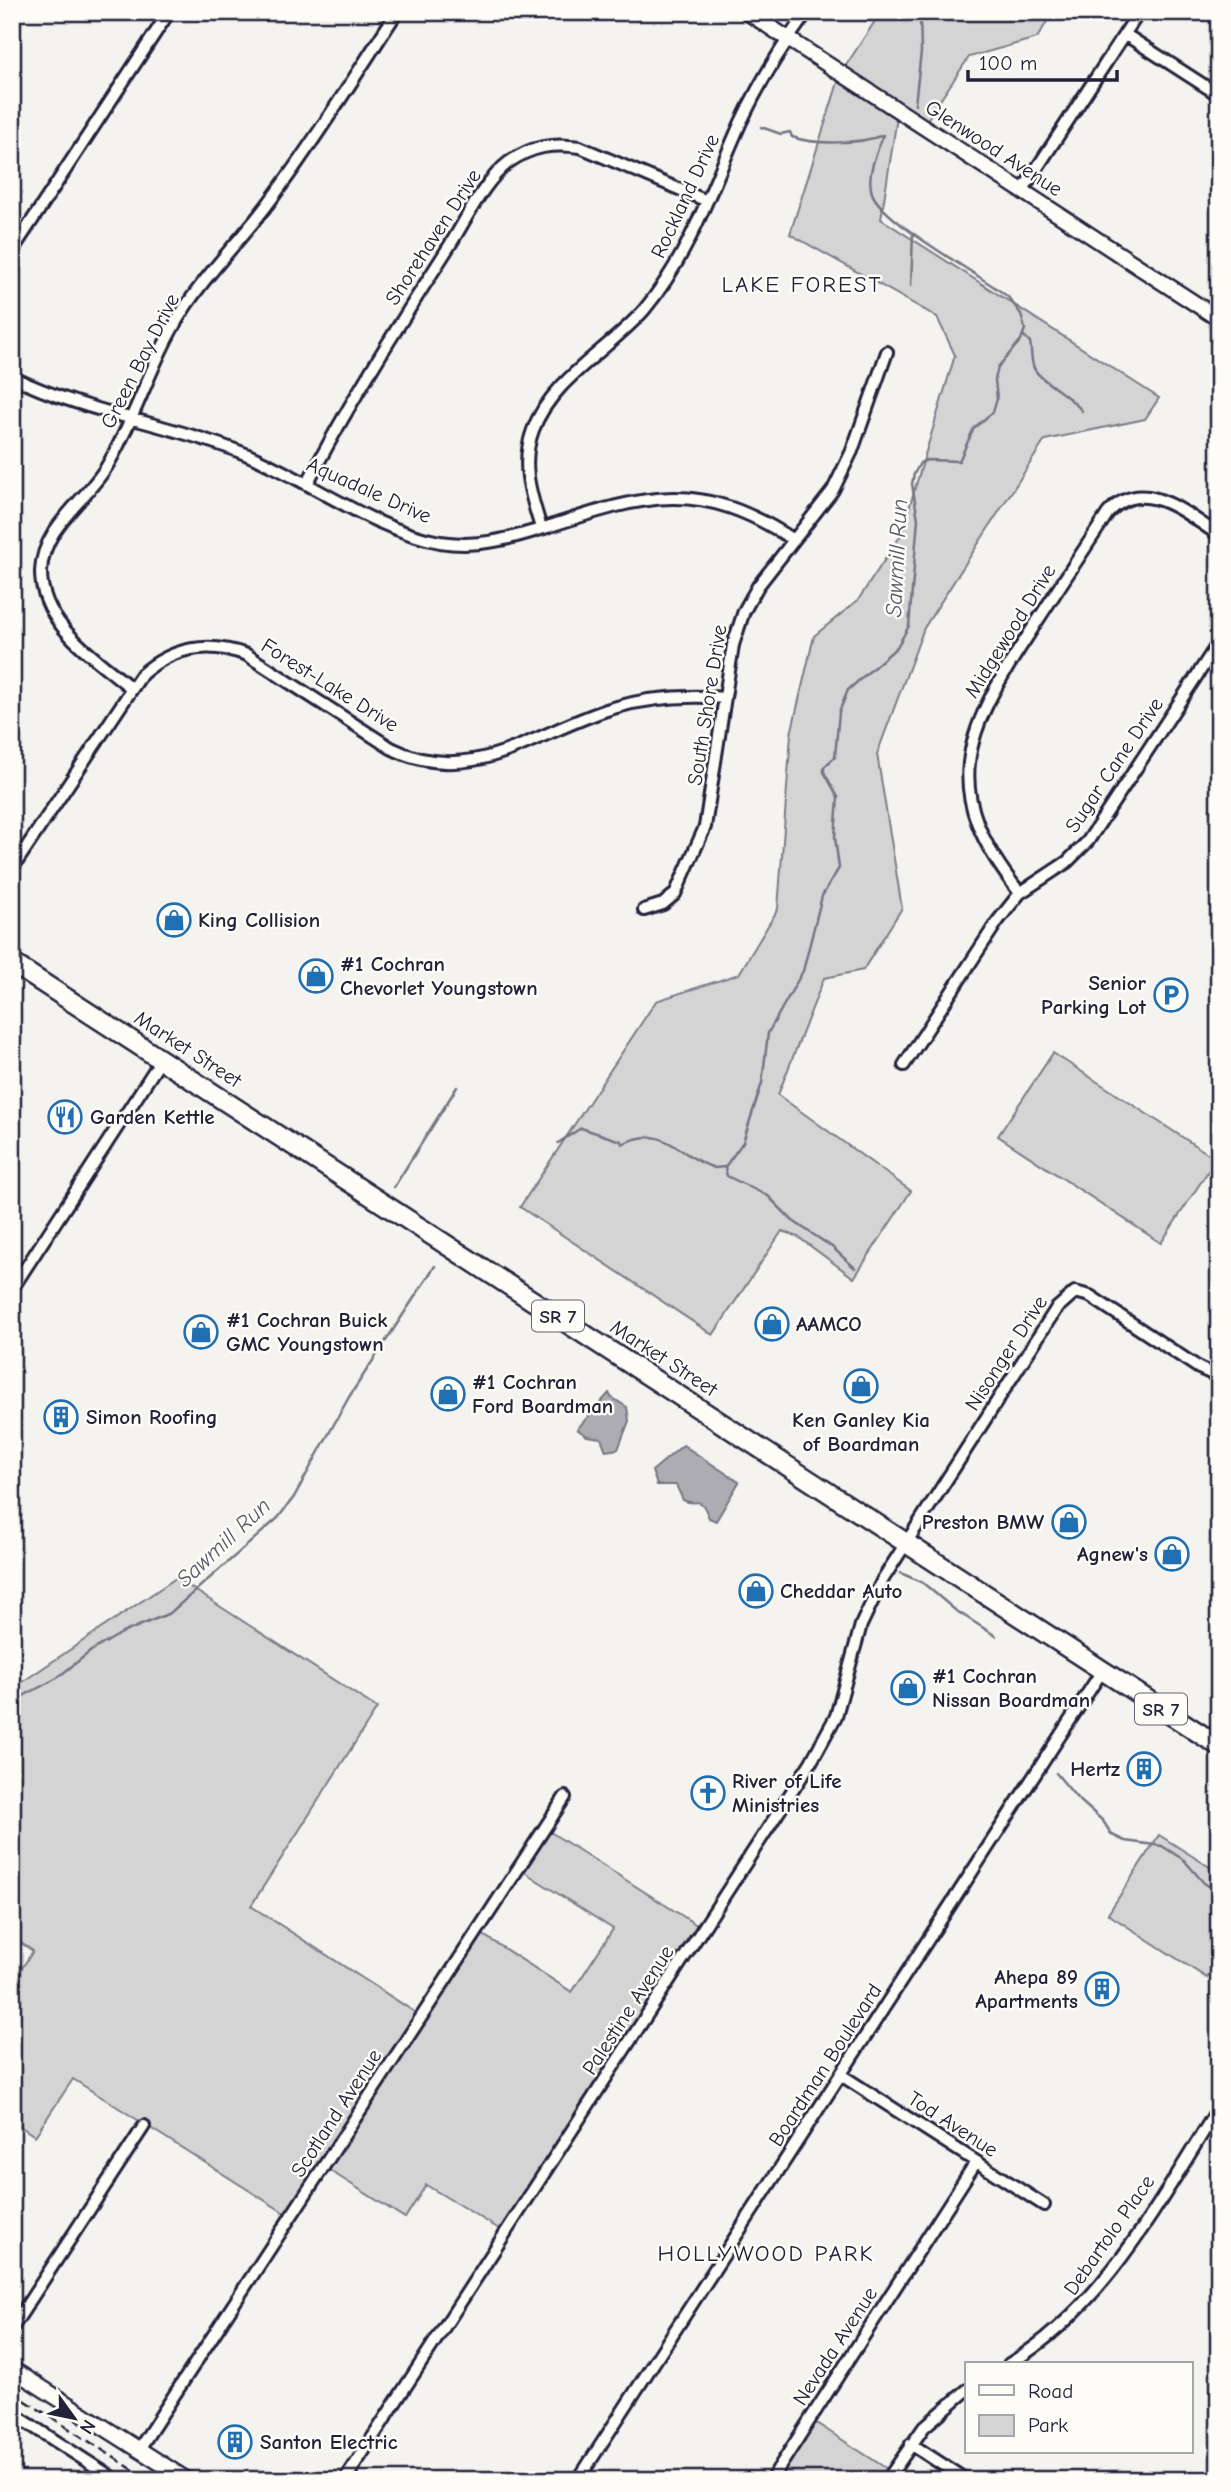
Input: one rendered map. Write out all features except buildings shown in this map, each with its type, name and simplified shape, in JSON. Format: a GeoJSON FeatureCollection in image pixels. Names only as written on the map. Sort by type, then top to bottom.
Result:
{"type":"FeatureCollection","features":[{"type":"Feature","properties":{"kind":"main road","name":"Market Street"},"geometry":{"type":"LineString","coordinates":[[12,963],[1219,1746]]}},
{"type":"Feature","properties":{"kind":"street"},"geometry":{"type":"LineString","coordinates":[[12,251],[169,12]]}},
{"type":"Feature","properties":{"kind":"street","name":"Green Bay Drive"},"geometry":{"type":"LineString","coordinates":[[132,689],[57,621],[46,599],[41,572],[45,550],[53,533],[102,473],[185,308],[293,170],[397,12]]}},
{"type":"Feature","properties":{"kind":"street","name":"Glenwood Avenue"},"geometry":{"type":"LineString","coordinates":[[747,12],[1219,319]]}},
{"type":"Feature","properties":{"kind":"street","name":"Rockland Drive"},"geometry":{"type":"LineString","coordinates":[[541,528],[526,468],[529,443],[537,419],[556,393],[624,331],[654,296],[689,242],[749,104],[807,12]]}},
{"type":"Feature","properties":{"kind":"street"},"geometry":{"type":"LineString","coordinates":[[1022,191],[1139,12]]}},
{"type":"Feature","properties":{"kind":"street"},"geometry":{"type":"LineString","coordinates":[[1126,35],[1219,95]]}},
{"type":"Feature","properties":{"kind":"street","name":"Shorehaven Drive"},"geometry":{"type":"LineString","coordinates":[[307,484],[358,389],[482,196],[508,163],[538,147],[580,147],[707,201]]}},
{"type":"Feature","properties":{"kind":"street","name":"South Shore Drive"},"geometry":{"type":"LineString","coordinates":[[644,910],[663,904],[675,894],[698,849],[711,800],[733,645],[744,611],[758,586],[821,508],[844,470],[887,352]]}},
{"type":"Feature","properties":{"kind":"street","name":"Aquadale Drive"},"geometry":{"type":"LineString","coordinates":[[12,377],[60,397],[219,444],[399,530],[440,542],[491,543],[632,500],[677,496],[733,508],[794,540]]}},
{"type":"Feature","properties":{"kind":"street","name":"Midgewood Drive"},"geometry":{"type":"LineString","coordinates":[[1020,893],[986,847],[970,794],[969,772],[974,733],[994,686],[1108,513],[1122,501],[1134,496],[1155,497],[1219,536]]}},
{"type":"Feature","properties":{"kind":"street","name":"Sugar Cane Drive"},"geometry":{"type":"LineString","coordinates":[[904,1065],[997,922],[1020,893],[1068,862],[1088,841],[1219,642]]}},
{"type":"Feature","properties":{"kind":"street","name":"Forest-Lake Drive"},"geometry":{"type":"LineString","coordinates":[[12,869],[142,674],[166,657],[204,647],[233,650],[258,661],[391,748],[415,759],[448,765],[474,762],[592,716],[636,702],[683,696],[724,698]]}},
{"type":"Feature","properties":{"kind":"street"},"geometry":{"type":"LineString","coordinates":[[12,1289],[162,1060]]}},
{"type":"Feature","properties":{"kind":"street","name":"Nisonger Drive"},"geometry":{"type":"LineString","coordinates":[[906,1544],[1056,1309],[1075,1292],[1090,1296],[1199,1368],[1219,1377]]}},
{"type":"Feature","properties":{"kind":"street","name":"Palestine Avenue"},"geometry":{"type":"LineString","coordinates":[[345,2480],[811,1762],[843,1698],[866,1612],[906,1544]]}},
{"type":"Feature","properties":{"kind":"street","name":"Boardman Boulevard"},"geometry":{"type":"LineString","coordinates":[[578,2480],[1102,1671]]}},
{"type":"Feature","properties":{"kind":"street","name":"Scotland Avenue"},"geometry":{"type":"LineString","coordinates":[[139,2449],[565,1797]]}},
{"type":"Feature","properties":{"kind":"street","name":"Tod Avenue"},"geometry":{"type":"LineString","coordinates":[[841,2075],[1044,2205]]}},
{"type":"Feature","properties":{"kind":"street","name":"Debartolo Place"},"geometry":{"type":"LineString","coordinates":[[1012,2362],[1050,2337],[1101,2286],[1219,2107]]}},
{"type":"Feature","properties":{"kind":"street"},"geometry":{"type":"LineString","coordinates":[[12,2328],[144,2126]]}},
{"type":"Feature","properties":{"kind":"street","name":"Nevada Avenue"},"geometry":{"type":"LineString","coordinates":[[771,2480],[976,2162]]}},
{"type":"Feature","properties":{"kind":"street"},"geometry":{"type":"LineString","coordinates":[[12,2370],[187,2480]]}},
{"type":"Feature","properties":{"kind":"street"},"geometry":{"type":"LineString","coordinates":[[887,2480],[911,2444],[937,2414],[965,2392]]}},
{"type":"Feature","properties":{"kind":"street"},"geometry":{"type":"LineString","coordinates":[[12,2413],[116,2480]]}},
{"type":"Feature","properties":{"kind":"street"},"geometry":{"type":"LineString","coordinates":[[911,2444],[966,2480]]}},
{"type":"Feature","properties":{"kind":"green space"},"geometry":{"type":"Polygon","coordinates":[[[881,12],[1053,12],[1037,38],[969,57],[923,126],[898,111],[881,219],[1159,398],[1145,419],[1045,440],[924,628],[877,754],[902,908],[863,970],[824,978],[778,1095],[911,1191],[854,1278],[798,1237],[782,1231],[713,1335],[520,1207],[656,1001],[739,974],[778,909],[791,734],[814,636],[858,600],[901,535],[955,355],[937,317],[790,234],[841,73],[881,12]]]}},
{"type":"Feature","properties":{"kind":"green space"},"geometry":{"type":"Polygon","coordinates":[[[1053,1053],[1216,1159],[1161,1243],[998,1136],[1053,1053]]]}},
{"type":"Feature","properties":{"kind":"green space"},"geometry":{"type":"Polygon","coordinates":[[[176,1578],[377,1708],[251,1906],[421,2016],[477,1931],[572,1992],[613,1929],[518,1868],[544,1828],[703,1929],[506,2233],[426,2185],[405,2218],[324,2167],[291,2217],[73,2079],[35,2136],[12,2121],[12,1983],[33,1951],[12,1937],[12,1689],[176,1578]]]}},
{"type":"Feature","properties":{"kind":"green space"},"geometry":{"type":"Polygon","coordinates":[[[1159,1835],[1219,1873],[1219,1959],[1207,1978],[1108,1914],[1159,1835]]]}},
{"type":"Feature","properties":{"kind":"green space"},"geometry":{"type":"Polygon","coordinates":[[[810,2419],[892,2472],[887,2480],[771,2480],[810,2419]]]}},
{"type":"Feature","properties":{"kind":"shaded area"},"geometry":{"type":"Polygon","coordinates":[[[609,1393],[627,1407],[629,1421],[618,1449],[606,1451],[601,1438],[587,1436],[577,1429],[609,1393]]]}},
{"type":"Feature","properties":{"kind":"shaded area"},"geometry":{"type":"Polygon","coordinates":[[[683,1445],[739,1482],[716,1521],[709,1518],[701,1503],[683,1500],[676,1485],[657,1485],[652,1471],[683,1445]]]}},
{"type":"Feature","properties":{"kind":"waterway","name":"Sawmill Run"},"geometry":{"type":"LineString","coordinates":[[915,104],[921,52],[920,12]]}},
{"type":"Feature","properties":{"kind":"waterway"},"geometry":{"type":"LineString","coordinates":[[761,127],[781,134],[790,132],[792,137],[802,140],[825,142],[851,142],[883,135]]}},
{"type":"Feature","properties":{"kind":"waterway","name":"Sawmill Run"},"geometry":{"type":"LineString","coordinates":[[558,1143],[581,1128],[621,1141],[622,1144],[637,1138],[650,1137],[661,1139],[715,1168],[725,1167],[743,1142],[762,1083],[768,1033],[803,971],[822,896],[839,868],[835,837],[838,797],[824,772],[824,767],[835,757],[839,712],[848,690],[897,647],[909,626],[918,519],[912,484],[914,474],[920,463],[927,460],[959,461],[974,428],[993,412],[997,399],[995,380],[998,367],[1021,340],[1025,329],[1021,314],[1008,297],[912,233],[880,205],[872,193],[870,178],[883,135]]}},
{"type":"Feature","properties":{"kind":"waterway"},"geometry":{"type":"LineString","coordinates":[[911,286],[913,233]]}},
{"type":"Feature","properties":{"kind":"waterway"},"geometry":{"type":"LineString","coordinates":[[1023,335],[1030,342],[1035,370],[1082,411]]}},
{"type":"Feature","properties":{"kind":"waterway","name":"Sawmill Run"},"geometry":{"type":"LineString","coordinates":[[394,1187],[457,1087]]}},
{"type":"Feature","properties":{"kind":"waterway"},"geometry":{"type":"LineString","coordinates":[[725,1167],[727,1176],[768,1196],[793,1221],[832,1247],[855,1268]]}},
{"type":"Feature","properties":{"kind":"waterway","name":"Sawmill Run"},"geometry":{"type":"LineString","coordinates":[[12,1702],[57,1678],[91,1651],[122,1633],[170,1613],[278,1518],[294,1497],[349,1397],[435,1266]]}},
{"type":"Feature","properties":{"kind":"waterway"},"geometry":{"type":"LineString","coordinates":[[901,1573],[923,1583],[955,1610],[996,1636]]}},
{"type":"Feature","properties":{"kind":"waterway"},"geometry":{"type":"LineString","coordinates":[[1056,1773],[1076,1797],[1103,1821],[1112,1835],[1125,1841],[1162,1846],[1184,1860],[1204,1883],[1219,1893]]}},
{"type":"Feature","properties":{"kind":"railway"},"geometry":{"type":"LineString","coordinates":[[12,2392],[149,2480]]}},
{"type":"Feature","properties":{"kind":"place","name":"King Collision"},"geometry":{"type":"Point","coordinates":[174,920]}},
{"type":"Feature","properties":{"kind":"place","name":"#1 Cochran Chevorlet Youngstown"},"geometry":{"type":"Point","coordinates":[316,976]}},
{"type":"Feature","properties":{"kind":"place","name":"Senior Parking Lot"},"geometry":{"type":"Point","coordinates":[1171,995]}},
{"type":"Feature","properties":{"kind":"place","name":"Garden Kettle"},"geometry":{"type":"Point","coordinates":[65,1117]}},
{"type":"Feature","properties":{"kind":"place","name":"AAMCO"},"geometry":{"type":"Point","coordinates":[772,1324]}},
{"type":"Feature","properties":{"kind":"place","name":"#1 Cochran Buick GMC Youngstown"},"geometry":{"type":"Point","coordinates":[201,1332]}},
{"type":"Feature","properties":{"kind":"place","name":"Ken Ganley Kia of Boardman"},"geometry":{"type":"Point","coordinates":[861,1386]}},
{"type":"Feature","properties":{"kind":"place","name":"#1 Cochran Ford Boardman"},"geometry":{"type":"Point","coordinates":[448,1394]}},
{"type":"Feature","properties":{"kind":"place","name":"Simon Roofing"},"geometry":{"type":"Point","coordinates":[61,1417]}},
{"type":"Feature","properties":{"kind":"place","name":"Preston BMW"},"geometry":{"type":"Point","coordinates":[1069,1522]}},
{"type":"Feature","properties":{"kind":"place","name":"Agnew's"},"geometry":{"type":"Point","coordinates":[1172,1554]}},
{"type":"Feature","properties":{"kind":"place","name":"Cheddar Auto"},"geometry":{"type":"Point","coordinates":[756,1591]}},
{"type":"Feature","properties":{"kind":"place","name":"#1 Cochran Nissan Boardman"},"geometry":{"type":"Point","coordinates":[908,1688]}},
{"type":"Feature","properties":{"kind":"place","name":"Hertz"},"geometry":{"type":"Point","coordinates":[1144,1769]}},
{"type":"Feature","properties":{"kind":"place","name":"River of Life Ministries"},"geometry":{"type":"Point","coordinates":[708,1793]}},
{"type":"Feature","properties":{"kind":"place","name":"Ahepa 89 Apartments"},"geometry":{"type":"Point","coordinates":[1102,1989]}},
{"type":"Feature","properties":{"kind":"place","name":"Santon Electric"},"geometry":{"type":"Point","coordinates":[235,2442]}},
{"type":"Feature","properties":{"kind":"district","name":"LAKE FOREST"},"geometry":{"type":"Point","coordinates":[802,284]}},
{"type":"Feature","properties":{"kind":"district","name":"HOLLYWOOD PARK"},"geometry":{"type":"Point","coordinates":[766,2253]}}]}
